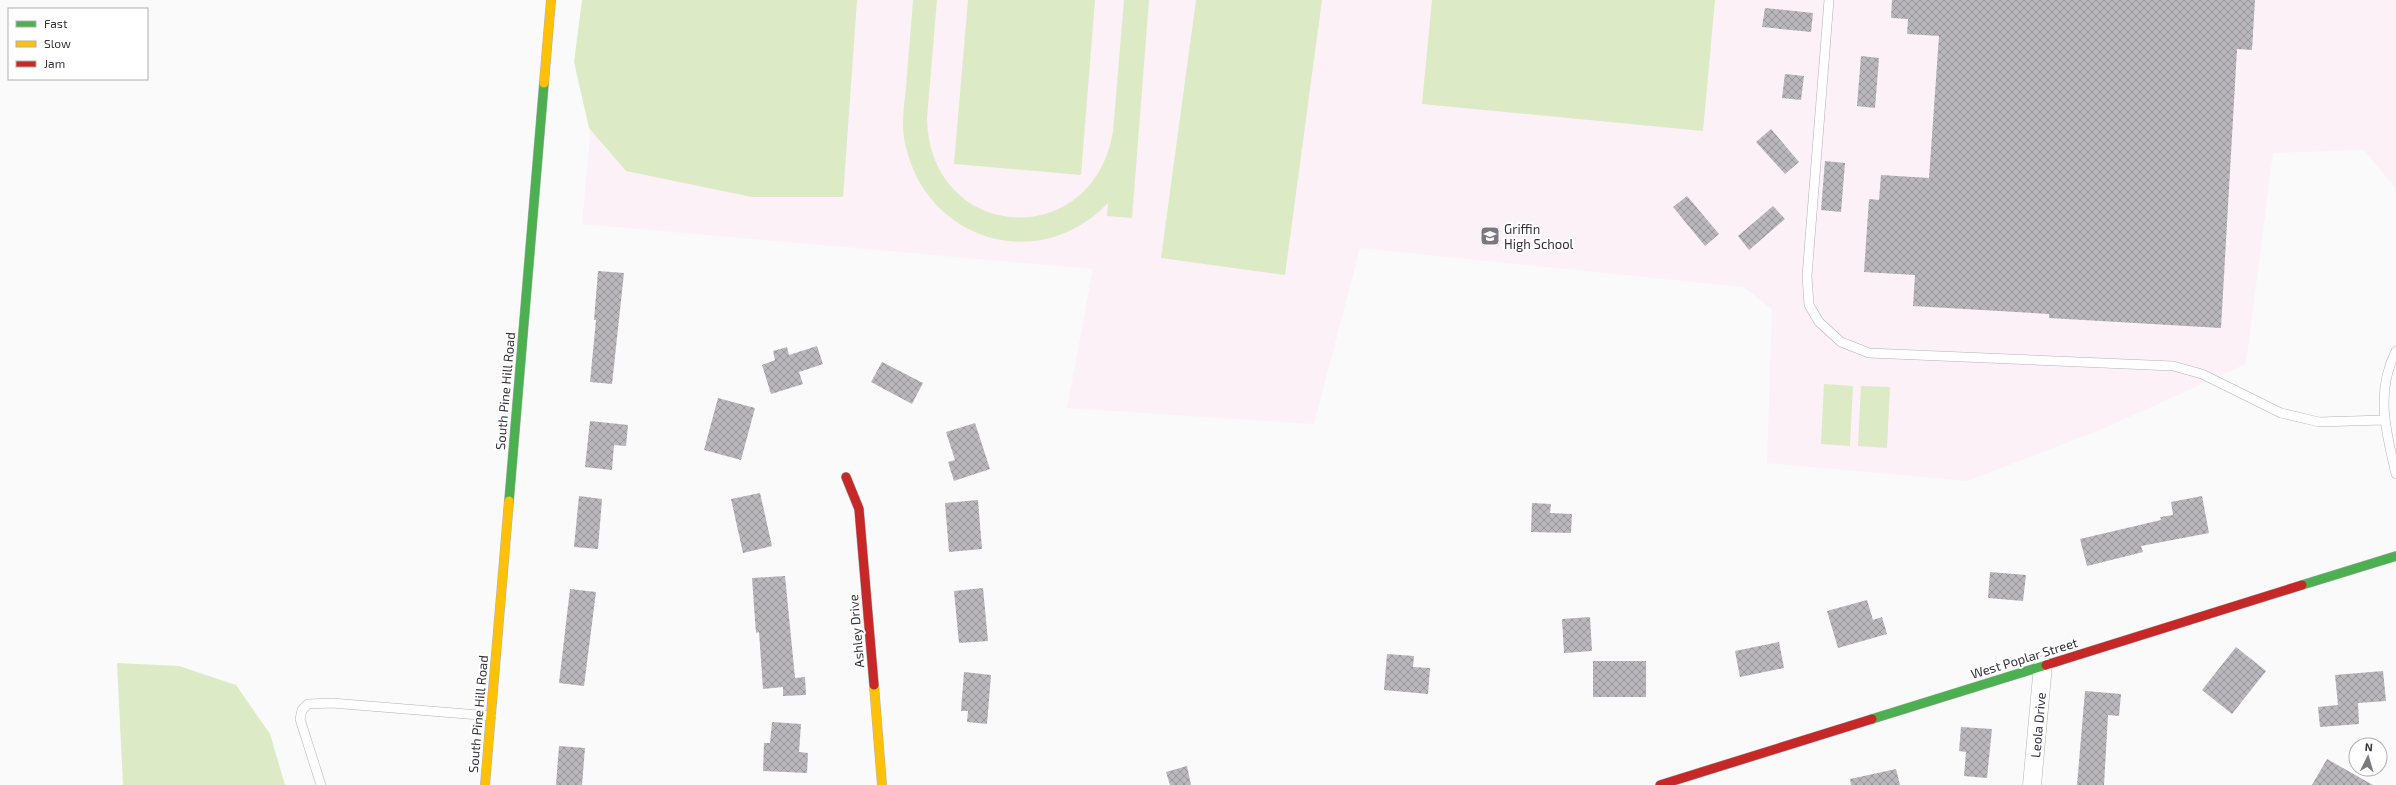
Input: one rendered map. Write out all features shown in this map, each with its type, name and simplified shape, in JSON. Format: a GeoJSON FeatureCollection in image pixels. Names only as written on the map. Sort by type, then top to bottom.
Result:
{"type":"FeatureCollection","features":[{"type":"Feature","properties":{"kind":"street","name":"South Pine Hill Road"},"geometry":{"type":"LineString","coordinates":[[485,785],[551,0]]}},
{"type":"Feature","properties":{"kind":"street","name":"Ashley Drive"},"geometry":{"type":"LineString","coordinates":[[846,477],[859,509],[882,785]]}},
{"type":"Feature","properties":{"kind":"street","name":"West Poplar Street"},"geometry":{"type":"LineString","coordinates":[[1660,785],[2396,556]]}},
{"type":"Feature","properties":{"kind":"street","name":"Leola Drive"},"geometry":{"type":"LineString","coordinates":[[2032,785],[2043,665]]}},
{"type":"Feature","properties":{"kind":"lane"},"geometry":{"type":"LineString","coordinates":[[1829,0],[1807,276],[1809,305],[1819,322],[1841,342],[1869,353],[2173,366],[2202,374],[2289,414],[2319,422],[2384,420]]}},
{"type":"Feature","properties":{"kind":"lane"},"geometry":{"type":"LineString","coordinates":[[2396,351],[2385,383],[2384,420],[2396,474]]}},
{"type":"Feature","properties":{"kind":"lane"},"geometry":{"type":"LineString","coordinates":[[321,785],[300,719],[302,710],[308,704],[332,703],[491,716]]}},
{"type":"Feature","properties":{"kind":"shaded area","name":"Griffin High School"},"geometry":{"type":"Polygon","coordinates":[[[602,0],[2396,0],[2396,189],[2364,150],[2273,153],[2246,364],[2107,427],[1968,481],[1767,463],[1772,309],[1743,287],[1360,248],[1314,424],[1067,408],[1093,269],[582,224],[602,0]]]}},
{"type":"Feature","properties":{"kind":"green space"},"geometry":{"type":"Polygon","coordinates":[[[582,0],[857,0],[843,197],[752,197],[626,171],[589,128],[574,62],[582,0]]]}},
{"type":"Feature","properties":{"kind":"green space"},"geometry":{"type":"Polygon","coordinates":[[[913,0],[937,0],[927,118],[935,159],[954,190],[981,209],[1013,217],[1045,214],[1075,199],[1099,172],[1113,132],[1124,0],[1149,0],[1132,218],[1107,216],[1108,203],[1080,225],[1050,238],[1018,242],[988,237],[960,224],[935,204],[917,176],[905,143],[903,129],[913,0]]]}},
{"type":"Feature","properties":{"kind":"green space"},"geometry":{"type":"Polygon","coordinates":[[[968,0],[1095,0],[1081,175],[954,164],[968,0]]]}},
{"type":"Feature","properties":{"kind":"green space"},"geometry":{"type":"Polygon","coordinates":[[[1196,0],[1322,0],[1285,275],[1161,258],[1196,0]]]}},
{"type":"Feature","properties":{"kind":"green space"},"geometry":{"type":"Polygon","coordinates":[[[1432,0],[1715,0],[1703,131],[1422,104],[1432,0]]]}},
{"type":"Feature","properties":{"kind":"green space"},"geometry":{"type":"Polygon","coordinates":[[[1824,384],[1853,386],[1850,446],[1821,444],[1824,384]]]}},
{"type":"Feature","properties":{"kind":"green space"},"geometry":{"type":"Polygon","coordinates":[[[1861,386],[1890,387],[1887,448],[1858,446],[1861,386]]]}},
{"type":"Feature","properties":{"kind":"green space"},"geometry":{"type":"Polygon","coordinates":[[[117,663],[179,666],[236,685],[270,734],[285,785],[123,785],[117,663]]]}},
{"type":"Feature","properties":{"kind":"building"},"geometry":{"type":"Polygon","coordinates":[[[1892,0],[2255,0],[2252,50],[2237,49],[2221,328],[2049,318],[2049,314],[1913,306],[1915,275],[1864,272],[1869,199],[1879,200],[1881,175],[1929,178],[1939,36],[1907,34],[1908,19],[1891,18],[1892,0]]]}},
{"type":"Feature","properties":{"kind":"building"},"geometry":{"type":"Polygon","coordinates":[[[1765,8],[1813,13],[1811,32],[1762,27],[1765,8]]]}},
{"type":"Feature","properties":{"kind":"building"},"geometry":{"type":"Polygon","coordinates":[[[1861,56],[1879,58],[1875,108],[1857,106],[1861,56]]]}},
{"type":"Feature","properties":{"kind":"building"},"geometry":{"type":"Polygon","coordinates":[[[1785,74],[1804,76],[1801,100],[1782,98],[1785,74]]]}},
{"type":"Feature","properties":{"kind":"building"},"geometry":{"type":"Polygon","coordinates":[[[1771,129],[1799,162],[1785,174],[1756,142],[1771,129]]]}},
{"type":"Feature","properties":{"kind":"building"},"geometry":{"type":"Polygon","coordinates":[[[1825,161],[1845,163],[1841,212],[1821,210],[1825,161]]]}},
{"type":"Feature","properties":{"kind":"building"},"geometry":{"type":"Polygon","coordinates":[[[1687,196],[1719,234],[1705,246],[1673,207],[1687,196]]]}},
{"type":"Feature","properties":{"kind":"building"},"geometry":{"type":"Polygon","coordinates":[[[1773,206],[1785,219],[1749,250],[1738,236],[1773,206]]]}},
{"type":"Feature","properties":{"kind":"building"},"geometry":{"type":"Polygon","coordinates":[[[598,271],[624,273],[612,384],[590,382],[596,320],[594,320],[598,271]]]}},
{"type":"Feature","properties":{"kind":"building"},"geometry":{"type":"Polygon","coordinates":[[[817,346],[823,364],[799,372],[803,384],[771,394],[762,365],[775,360],[773,351],[787,347],[789,355],[817,346]]]}},
{"type":"Feature","properties":{"kind":"building"},"geometry":{"type":"Polygon","coordinates":[[[882,362],[923,383],[912,404],[871,382],[882,362]]]}},
{"type":"Feature","properties":{"kind":"building"},"geometry":{"type":"Polygon","coordinates":[[[718,398],[755,408],[741,460],[704,450],[718,398]]]}},
{"type":"Feature","properties":{"kind":"building"},"geometry":{"type":"Polygon","coordinates":[[[590,421],[628,425],[626,446],[614,445],[612,470],[585,467],[590,421]]]}},
{"type":"Feature","properties":{"kind":"building"},"geometry":{"type":"Polygon","coordinates":[[[975,423],[990,469],[954,481],[948,462],[955,460],[946,432],[975,423]]]}},
{"type":"Feature","properties":{"kind":"building"},"geometry":{"type":"Polygon","coordinates":[[[760,493],[772,546],[743,553],[731,499],[760,493]]]}},
{"type":"Feature","properties":{"kind":"building"},"geometry":{"type":"Polygon","coordinates":[[[579,496],[602,499],[598,549],[574,547],[579,496]]]}},
{"type":"Feature","properties":{"kind":"building"},"geometry":{"type":"Polygon","coordinates":[[[2202,496],[2209,533],[2141,546],[2143,552],[2087,566],[2080,539],[2161,520],[2160,517],[2173,515],[2171,502],[2202,496]]]}},
{"type":"Feature","properties":{"kind":"building"},"geometry":{"type":"Polygon","coordinates":[[[978,500],[982,549],[949,552],[945,503],[978,500]]]}},
{"type":"Feature","properties":{"kind":"building"},"geometry":{"type":"Polygon","coordinates":[[[1532,503],[1551,504],[1550,513],[1572,514],[1571,533],[1531,532],[1532,503]]]}},
{"type":"Feature","properties":{"kind":"building"},"geometry":{"type":"Polygon","coordinates":[[[1990,572],[2026,575],[2023,601],[1988,598],[1990,572]]]}},
{"type":"Feature","properties":{"kind":"building"},"geometry":{"type":"Polygon","coordinates":[[[785,576],[795,678],[805,677],[806,695],[783,696],[783,687],[763,689],[759,632],[756,633],[752,578],[785,576]]]}},
{"type":"Feature","properties":{"kind":"building"},"geometry":{"type":"Polygon","coordinates":[[[983,588],[988,641],[959,643],[954,591],[983,588]]]}},
{"type":"Feature","properties":{"kind":"building"},"geometry":{"type":"Polygon","coordinates":[[[570,589],[596,592],[584,686],[559,683],[570,589]]]}},
{"type":"Feature","properties":{"kind":"building"},"geometry":{"type":"Polygon","coordinates":[[[1867,600],[1873,620],[1882,617],[1887,634],[1838,648],[1827,611],[1867,600]]]}},
{"type":"Feature","properties":{"kind":"building"},"geometry":{"type":"Polygon","coordinates":[[[1590,617],[1592,651],[1564,653],[1562,619],[1590,617]]]}},
{"type":"Feature","properties":{"kind":"building"},"geometry":{"type":"Polygon","coordinates":[[[1779,642],[1784,668],[1740,677],[1735,651],[1779,642]]]}},
{"type":"Feature","properties":{"kind":"building"},"geometry":{"type":"Polygon","coordinates":[[[2236,647],[2266,671],[2232,714],[2202,690],[2236,647]]]}},
{"type":"Feature","properties":{"kind":"building"},"geometry":{"type":"Polygon","coordinates":[[[1387,654],[1414,656],[1413,667],[1430,668],[1428,694],[1384,690],[1387,654]]]}},
{"type":"Feature","properties":{"kind":"building"},"geometry":{"type":"Polygon","coordinates":[[[1593,661],[1646,661],[1646,697],[1593,697],[1593,661]]]}},
{"type":"Feature","properties":{"kind":"building"},"geometry":{"type":"Polygon","coordinates":[[[2383,671],[2386,701],[2358,703],[2359,724],[2320,727],[2318,707],[2338,705],[2335,675],[2383,671]]]}},
{"type":"Feature","properties":{"kind":"building"},"geometry":{"type":"Polygon","coordinates":[[[964,672],[991,675],[987,724],[967,722],[968,711],[961,711],[964,672]]]}},
{"type":"Feature","properties":{"kind":"building"},"geometry":{"type":"Polygon","coordinates":[[[2085,691],[2121,694],[2119,716],[2108,715],[2104,785],[2077,785],[2085,691]]]}},
{"type":"Feature","properties":{"kind":"building"},"geometry":{"type":"Polygon","coordinates":[[[772,722],[801,724],[799,752],[808,753],[807,773],[763,771],[764,743],[770,743],[772,722]]]}},
{"type":"Feature","properties":{"kind":"building"},"geometry":{"type":"Polygon","coordinates":[[[1961,727],[1992,729],[1987,778],[1964,776],[1966,752],[1959,751],[1961,727]]]}},
{"type":"Feature","properties":{"kind":"building"},"geometry":{"type":"Polygon","coordinates":[[[559,746],[585,748],[582,785],[556,785],[559,746]]]}},
{"type":"Feature","properties":{"kind":"building"},"geometry":{"type":"Polygon","coordinates":[[[2327,759],[2348,771],[2348,777],[2359,777],[2373,785],[2312,785],[2327,759]]]}},
{"type":"Feature","properties":{"kind":"building"},"geometry":{"type":"Polygon","coordinates":[[[1187,766],[1191,785],[1170,785],[1166,772],[1187,766]]]}},
{"type":"Feature","properties":{"kind":"building"},"geometry":{"type":"Polygon","coordinates":[[[1896,769],[1900,785],[1851,785],[1850,779],[1896,769]]]}},
{"type":"Feature","properties":{"kind":"traffic: fast"},"geometry":{"type":"LineString","coordinates":[[509,501],[544,83]]}},
{"type":"Feature","properties":{"kind":"traffic: fast"},"geometry":{"type":"LineString","coordinates":[[2302,585],[2396,556]]}},
{"type":"Feature","properties":{"kind":"traffic: fast"},"geometry":{"type":"LineString","coordinates":[[1872,719],[2046,665]]}},
{"type":"Feature","properties":{"kind":"traffic: slow"},"geometry":{"type":"LineString","coordinates":[[544,83],[551,0]]}},
{"type":"Feature","properties":{"kind":"traffic: slow"},"geometry":{"type":"LineString","coordinates":[[485,785],[509,501]]}},
{"type":"Feature","properties":{"kind":"traffic: slow"},"geometry":{"type":"LineString","coordinates":[[874,685],[882,785]]}},
{"type":"Feature","properties":{"kind":"traffic: jam"},"geometry":{"type":"LineString","coordinates":[[846,477],[859,509],[874,685]]}},
{"type":"Feature","properties":{"kind":"traffic: jam"},"geometry":{"type":"LineString","coordinates":[[2046,665],[2302,585]]}},
{"type":"Feature","properties":{"kind":"traffic: jam"},"geometry":{"type":"LineString","coordinates":[[1660,785],[1872,719]]}},
{"type":"Feature","properties":{"kind":"place","name":"Griffin High School"},"geometry":{"type":"Point","coordinates":[1490,236]}}]}
